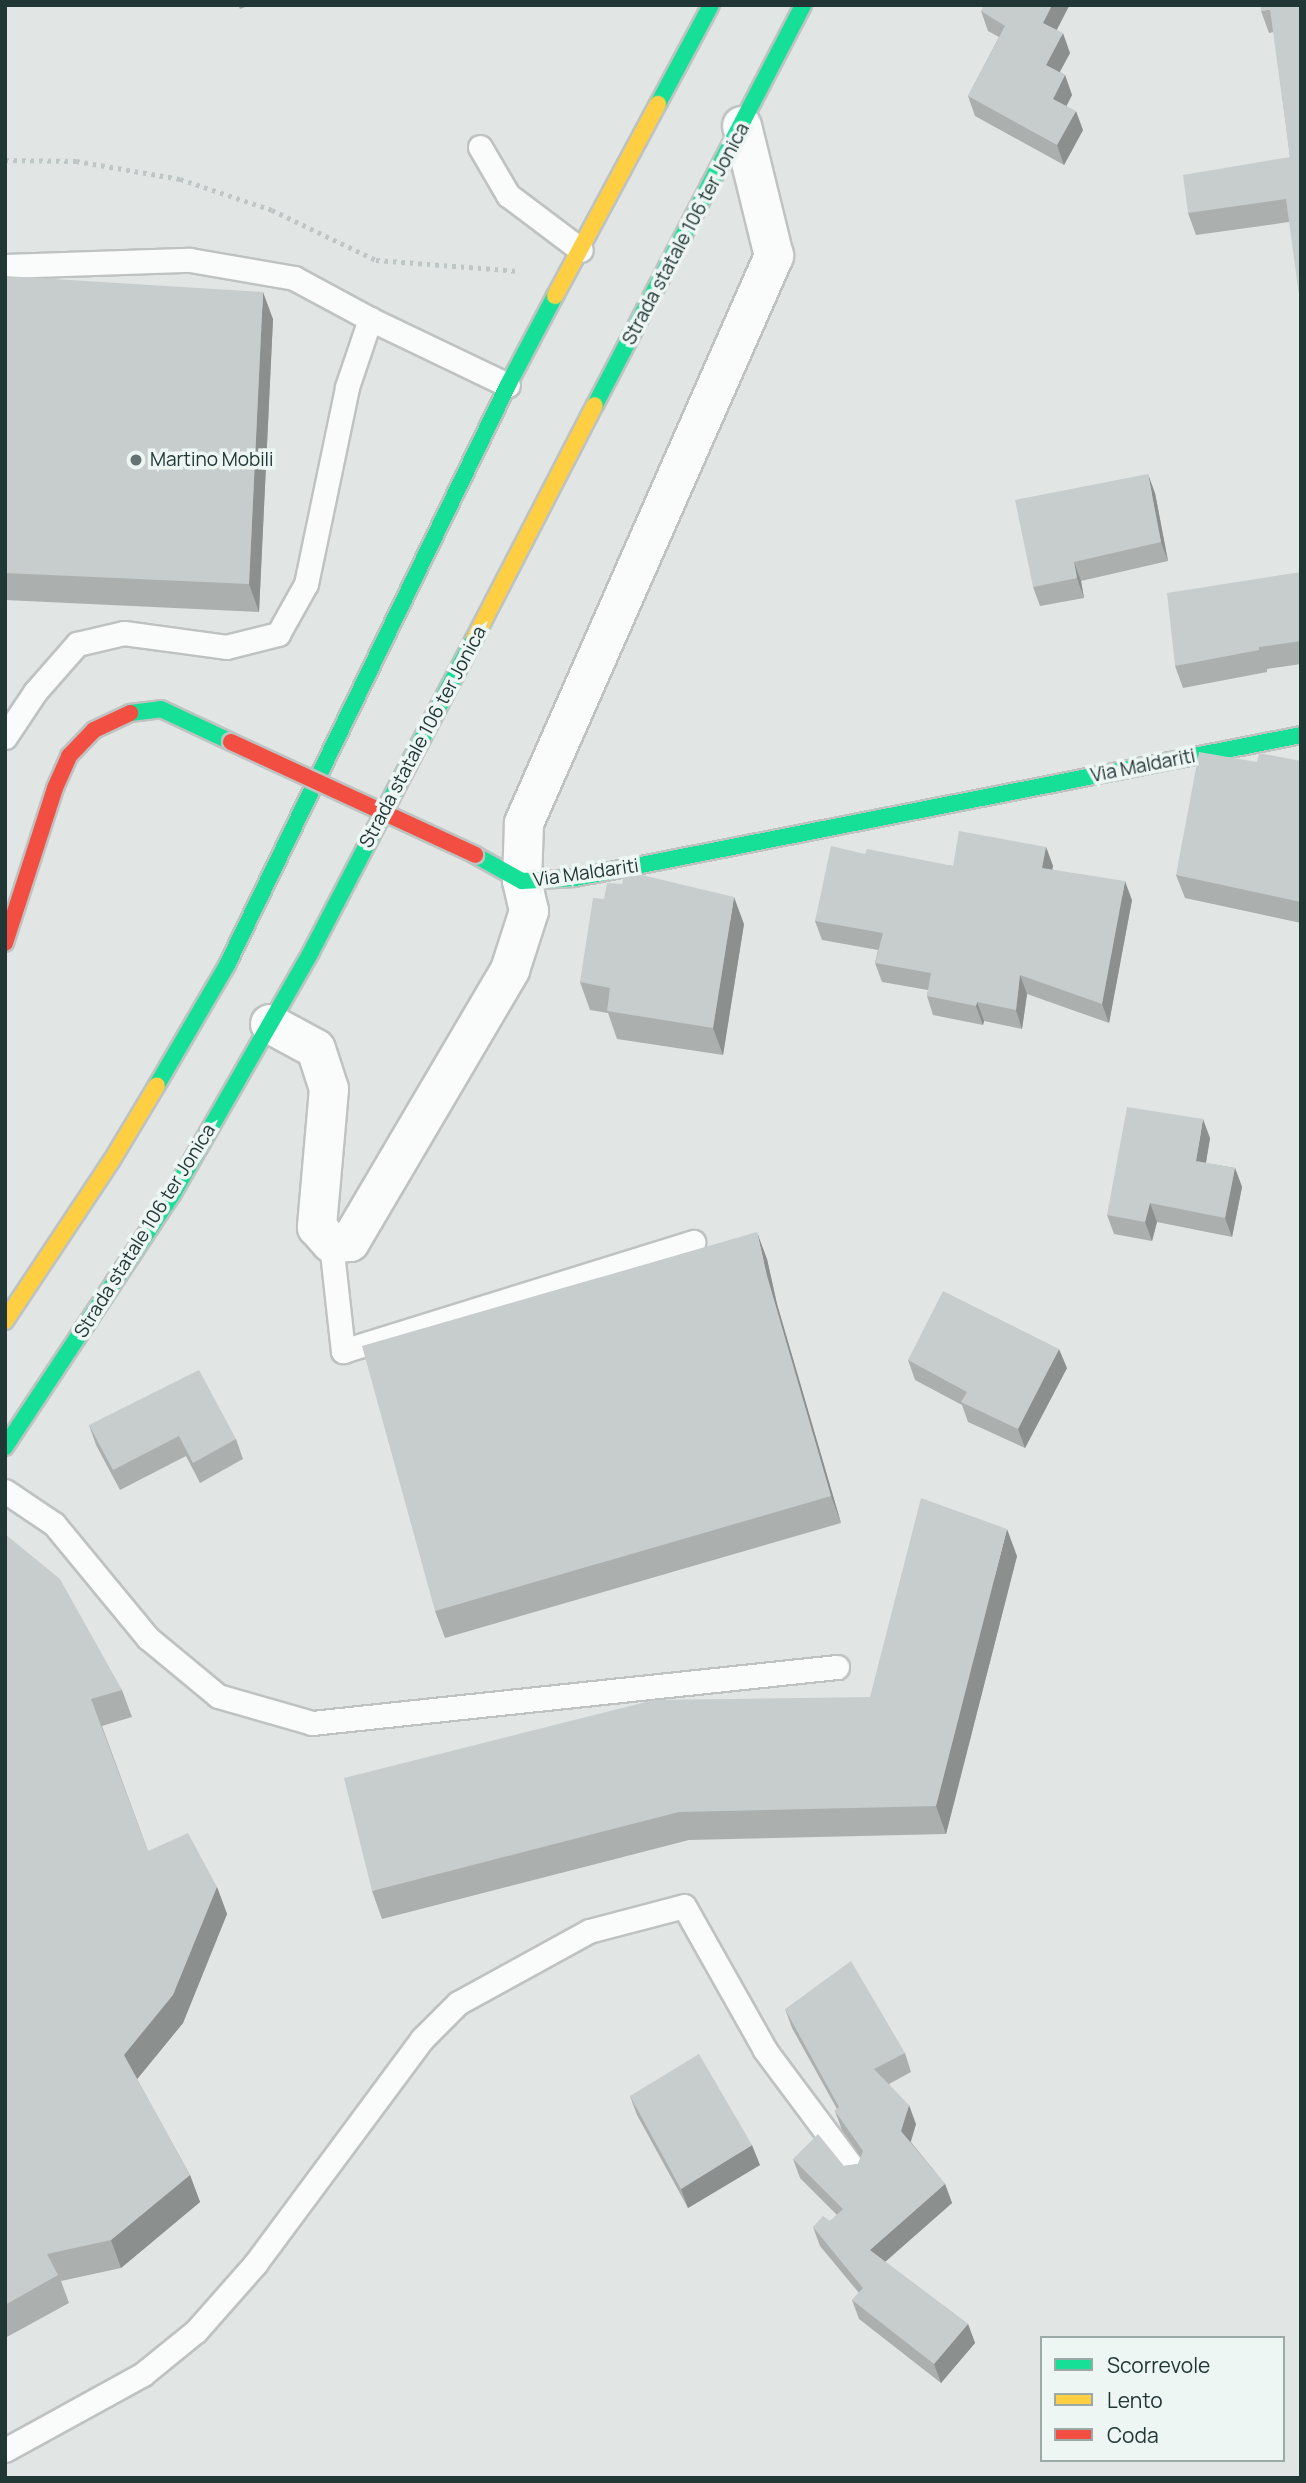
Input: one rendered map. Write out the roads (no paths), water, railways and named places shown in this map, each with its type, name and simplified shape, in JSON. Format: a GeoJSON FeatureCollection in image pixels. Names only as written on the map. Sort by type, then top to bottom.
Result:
{"type":"FeatureCollection","features":[{"type":"Feature","properties":{"kind":"main road"},"geometry":{"type":"LineString","coordinates":[[5,1321],[112,1160],[227,965],[508,385],[711,5]]}},
{"type":"Feature","properties":{"kind":"main road","name":"Strada statale 106 ter Jonica"},"geometry":{"type":"LineString","coordinates":[[5,1447],[172,1195],[317,940],[803,5]]}},
{"type":"Feature","properties":{"kind":"main road","name":"Via Maldariti"},"geometry":{"type":"LineString","coordinates":[[5,943],[55,788],[69,756],[94,730],[125,714],[161,709],[475,856],[522,881],[575,878],[1301,735]]}},
{"type":"Feature","properties":{"kind":"street"},"geometry":{"type":"LineString","coordinates":[[270,1024],[316,1049],[328,1089],[317,1227],[331,1242],[351,1242],[510,970],[530,911],[522,881],[524,822],[774,256],[742,126]]}},
{"type":"Feature","properties":{"kind":"lane"},"geometry":{"type":"LineString","coordinates":[[480,147],[508,195],[581,250]]}},
{"type":"Feature","properties":{"kind":"lane"},"geometry":{"type":"LineString","coordinates":[[5,266],[190,260],[294,278],[370,319],[508,385]]}},
{"type":"Feature","properties":{"kind":"lane"},"geometry":{"type":"LineString","coordinates":[[5,737],[35,692],[77,644],[124,633],[226,647],[278,634],[306,584],[347,387],[370,319]]}},
{"type":"Feature","properties":{"kind":"lane"},"geometry":{"type":"LineString","coordinates":[[331,1242],[343,1351],[693,1242]]}},
{"type":"Feature","properties":{"kind":"lane"},"geometry":{"type":"LineString","coordinates":[[5,1491],[54,1524],[148,1638],[218,1696],[312,1723],[837,1667]]}},
{"type":"Feature","properties":{"kind":"lane"},"geometry":{"type":"LineString","coordinates":[[5,2450],[143,2374],[196,2331],[255,2264],[430,2030],[458,2003],[589,1931],[684,1906],[765,2050],[856,2172]]}},
{"type":"Feature","properties":{"kind":"place","name":"Martino Mobili"},"geometry":{"type":"Point","coordinates":[136,460]}}]}
